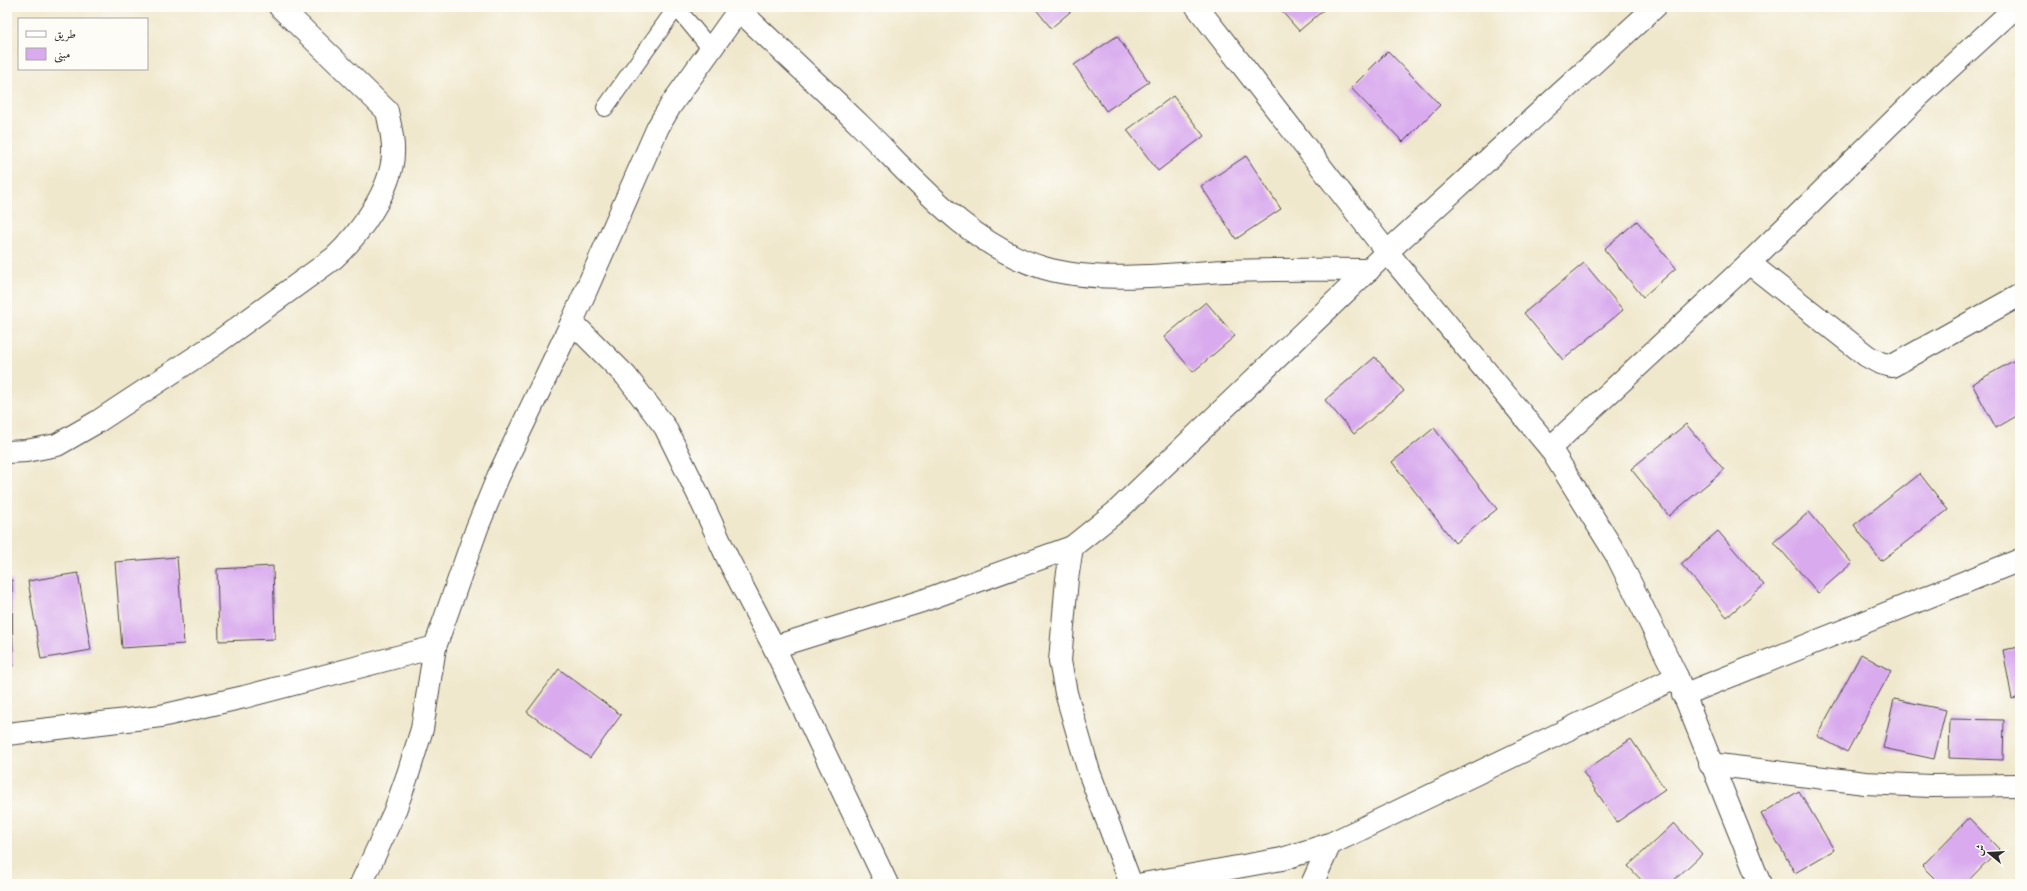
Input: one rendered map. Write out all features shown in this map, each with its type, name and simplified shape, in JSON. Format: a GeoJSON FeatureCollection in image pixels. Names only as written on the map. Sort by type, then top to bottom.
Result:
{"type":"FeatureCollection","features":[{"type":"Feature","properties":{"kind":"street"},"geometry":{"type":"LineString","coordinates":[[7,452],[26,451],[57,445],[97,422],[214,345],[334,258],[350,243],[367,218],[386,184],[393,155],[392,132],[387,112],[280,7]]}},
{"type":"Feature","properties":{"kind":"street"},"geometry":{"type":"LineString","coordinates":[[1197,7],[1388,252],[1550,448],[1617,556],[1680,686],[1710,764],[1760,884]]}},
{"type":"Feature","properties":{"kind":"street"},"geometry":{"type":"LineString","coordinates":[[774,647],[922,601],[1072,547],[1117,511],[1388,252],[1655,7]]}},
{"type":"Feature","properties":{"kind":"street"},"geometry":{"type":"LineString","coordinates":[[1550,448],[1748,263],[1919,96],[2016,7]]}},
{"type":"Feature","properties":{"kind":"street"},"geometry":{"type":"LineString","coordinates":[[362,884],[394,813],[408,774],[422,729],[435,647],[458,578],[498,477],[572,322],[658,127],[671,105],[710,48],[740,9],[944,209],[998,247],[1022,260],[1045,268],[1070,272],[1136,276],[1229,271],[1369,270]]}},
{"type":"Feature","properties":{"kind":"street"},"geometry":{"type":"LineString","coordinates":[[1748,263],[1867,356],[1880,363],[1892,366],[2020,295]]}},
{"type":"Feature","properties":{"kind":"street"},"geometry":{"type":"LineString","coordinates":[[572,322],[626,376],[665,427],[728,559],[774,647],[887,884]]}},
{"type":"Feature","properties":{"kind":"street"},"geometry":{"type":"LineString","coordinates":[[1072,547],[1067,579],[1060,660],[1066,693],[1089,772],[1131,884]]}},
{"type":"Feature","properties":{"kind":"street"},"geometry":{"type":"LineString","coordinates":[[1143,884],[1282,859],[1330,844],[1680,686],[2020,560]]}},
{"type":"Feature","properties":{"kind":"street"},"geometry":{"type":"LineString","coordinates":[[7,734],[161,716],[244,697],[435,647]]}},
{"type":"Feature","properties":{"kind":"street"},"geometry":{"type":"LineString","coordinates":[[1710,764],[1865,783],[1930,786],[2020,785]]}},
{"type":"Feature","properties":{"kind":"street"},"geometry":{"type":"LineString","coordinates":[[1312,884],[1330,844]]}},
{"type":"Feature","properties":{"kind":"lane"},"geometry":{"type":"LineString","coordinates":[[605,108],[676,7],[710,48]]}},
{"type":"Feature","properties":{"kind":"building"},"geometry":{"type":"Polygon","coordinates":[[[1034,7],[1076,7],[1051,28],[1034,7]]]}},
{"type":"Feature","properties":{"kind":"building"},"geometry":{"type":"Polygon","coordinates":[[[1278,7],[1327,7],[1299,31],[1278,7]]]}},
{"type":"Feature","properties":{"kind":"building"},"geometry":{"type":"Polygon","coordinates":[[[1117,36],[1149,82],[1106,111],[1074,65],[1117,36]]]}},
{"type":"Feature","properties":{"kind":"building"},"geometry":{"type":"Polygon","coordinates":[[[1388,51],[1440,105],[1403,142],[1351,88],[1388,51]]]}},
{"type":"Feature","properties":{"kind":"building"},"geometry":{"type":"Polygon","coordinates":[[[1173,96],[1204,136],[1158,171],[1127,130],[1173,96]]]}},
{"type":"Feature","properties":{"kind":"building"},"geometry":{"type":"Polygon","coordinates":[[[1246,156],[1281,209],[1236,239],[1201,186],[1246,156]]]}},
{"type":"Feature","properties":{"kind":"building"},"geometry":{"type":"Polygon","coordinates":[[[1637,221],[1676,268],[1643,297],[1604,249],[1637,221]]]}},
{"type":"Feature","properties":{"kind":"building"},"geometry":{"type":"Polygon","coordinates":[[[1584,263],[1623,310],[1563,360],[1524,313],[1584,263]]]}},
{"type":"Feature","properties":{"kind":"building"},"geometry":{"type":"Polygon","coordinates":[[[1206,302],[1235,336],[1193,372],[1164,337],[1206,302]]]}},
{"type":"Feature","properties":{"kind":"building"},"geometry":{"type":"Polygon","coordinates":[[[1375,357],[1404,391],[1354,434],[1325,400],[1375,357]]]}},
{"type":"Feature","properties":{"kind":"building"},"geometry":{"type":"Polygon","coordinates":[[[2020,357],[2020,414],[1996,428],[1972,384],[2020,357]]]}},
{"type":"Feature","properties":{"kind":"building"},"geometry":{"type":"Polygon","coordinates":[[[1686,424],[1724,470],[1669,516],[1631,469],[1686,424]]]}},
{"type":"Feature","properties":{"kind":"building"},"geometry":{"type":"Polygon","coordinates":[[[1434,428],[1497,509],[1455,543],[1392,462],[1434,428]]]}},
{"type":"Feature","properties":{"kind":"building"},"geometry":{"type":"Polygon","coordinates":[[[1920,474],[1948,510],[1881,561],[1854,525],[1920,474]]]}},
{"type":"Feature","properties":{"kind":"building"},"geometry":{"type":"Polygon","coordinates":[[[1809,512],[1852,563],[1818,593],[1774,542],[1809,512]]]}},
{"type":"Feature","properties":{"kind":"building"},"geometry":{"type":"Polygon","coordinates":[[[1718,531],[1764,585],[1727,617],[1681,564],[1718,531]]]}},
{"type":"Feature","properties":{"kind":"building"},"geometry":{"type":"Polygon","coordinates":[[[177,557],[184,644],[122,648],[115,562],[177,557]]]}},
{"type":"Feature","properties":{"kind":"building"},"geometry":{"type":"Polygon","coordinates":[[[273,566],[275,639],[219,641],[217,569],[273,566]]]}},
{"type":"Feature","properties":{"kind":"building"},"geometry":{"type":"Polygon","coordinates":[[[78,573],[91,650],[41,659],[28,581],[78,573]]]}},
{"type":"Feature","properties":{"kind":"building"},"geometry":{"type":"Polygon","coordinates":[[[7,580],[12,580],[13,666],[7,666],[7,580]]]}},
{"type":"Feature","properties":{"kind":"building"},"geometry":{"type":"Polygon","coordinates":[[[2020,647],[2020,697],[2012,699],[2003,650],[2020,647]]]}},
{"type":"Feature","properties":{"kind":"building"},"geometry":{"type":"Polygon","coordinates":[[[1861,654],[1891,671],[1847,752],[1817,736],[1861,654]]]}},
{"type":"Feature","properties":{"kind":"building"},"geometry":{"type":"Polygon","coordinates":[[[559,669],[621,715],[590,758],[527,712],[559,669]]]}},
{"type":"Feature","properties":{"kind":"building"},"geometry":{"type":"Polygon","coordinates":[[[1894,699],[1946,710],[1934,759],[1883,748],[1894,699]]]}},
{"type":"Feature","properties":{"kind":"building"},"geometry":{"type":"Polygon","coordinates":[[[1950,719],[2004,720],[2003,760],[1949,758],[1950,719]]]}},
{"type":"Feature","properties":{"kind":"building"},"geometry":{"type":"Polygon","coordinates":[[[1631,739],[1665,789],[1617,822],[1583,772],[1631,739]]]}},
{"type":"Feature","properties":{"kind":"building"},"geometry":{"type":"Polygon","coordinates":[[[1799,791],[1834,850],[1795,873],[1761,814],[1799,791]]]}},
{"type":"Feature","properties":{"kind":"building"},"geometry":{"type":"Polygon","coordinates":[[[1969,818],[1999,849],[1965,884],[1940,884],[1922,866],[1969,818]]]}},
{"type":"Feature","properties":{"kind":"building"},"geometry":{"type":"Polygon","coordinates":[[[1674,823],[1702,854],[1670,884],[1645,884],[1628,866],[1674,823]]]}}]}
